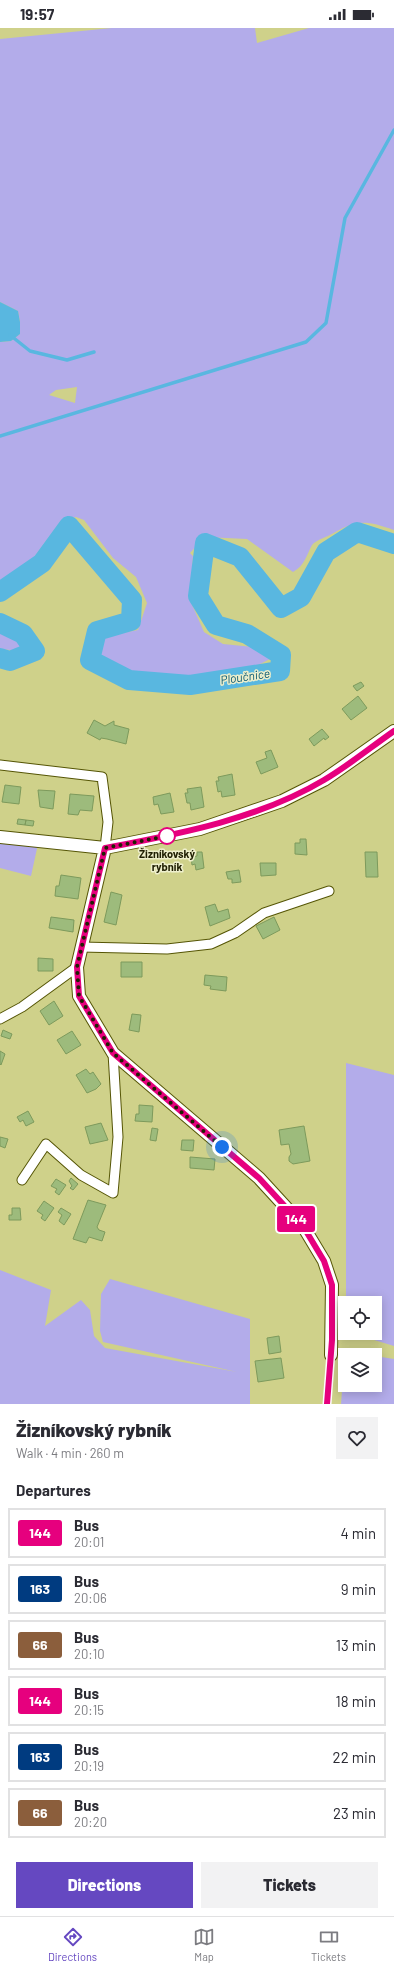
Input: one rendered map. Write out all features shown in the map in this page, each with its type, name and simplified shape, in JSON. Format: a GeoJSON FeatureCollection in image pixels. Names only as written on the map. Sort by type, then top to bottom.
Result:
{"type":"FeatureCollection","features":[{"type":"Feature","properties":{"kind":"street"},"geometry":{"type":"LineString","coordinates":[[0,837],[105,848],[200,829],[282,801],[324,780],[394,731]]}},
{"type":"Feature","properties":{"kind":"street"},"geometry":{"type":"LineString","coordinates":[[0,765],[102,777],[108,822],[105,848],[77,967],[79,996],[113,1053],[259,1178],[303,1226],[324,1261],[332,1285],[331,1356]]}},
{"type":"Feature","properties":{"kind":"street"},"geometry":{"type":"LineString","coordinates":[[81,947],[167,949],[211,944],[235,934],[264,913],[329,891]]}},
{"type":"Feature","properties":{"kind":"street"},"geometry":{"type":"LineString","coordinates":[[0,1019],[22,1007],[77,967]]}},
{"type":"Feature","properties":{"kind":"street"},"geometry":{"type":"LineString","coordinates":[[22,1180],[46,1144],[81,1174],[113,1193],[118,1137],[113,1053]]}},
{"type":"Feature","properties":{"kind":"lane"},"geometry":{"type":"LineString","coordinates":[[327,1404],[331,1356]]}},
{"type":"Feature","properties":{"kind":"shaded area"},"geometry":{"type":"Polygon","coordinates":[[[112,28],[255,28],[257,43],[309,28],[394,28],[394,530],[375,524],[353,524],[313,544],[303,563],[293,572],[247,539],[205,537],[190,553],[193,556],[190,600],[204,632],[223,644],[253,647],[272,658],[250,669],[150,680],[93,653],[93,647],[108,636],[138,630],[147,603],[136,577],[113,558],[84,520],[76,517],[60,522],[24,571],[0,583],[0,342],[11,341],[20,334],[20,322],[18,311],[0,302],[0,39],[112,28]],[[77,387],[56,390],[49,395],[75,403],[77,387]]]}},
{"type":"Feature","properties":{"kind":"shaded area"},"geometry":{"type":"Polygon","coordinates":[[[0,631],[24,644],[21,651],[0,649],[0,631]]]}},
{"type":"Feature","properties":{"kind":"shaded area"},"geometry":{"type":"Polygon","coordinates":[[[0,840],[38,844],[31,876],[0,868],[0,840]]]}},
{"type":"Feature","properties":{"kind":"shaded area"},"geometry":{"type":"Polygon","coordinates":[[[346,1063],[394,1075],[394,1346],[374,1340],[382,1340],[382,1296],[346,1296],[346,1063]]]}},
{"type":"Feature","properties":{"kind":"shaded area"},"geometry":{"type":"Polygon","coordinates":[[[0,1270],[51,1290],[45,1326],[81,1300],[90,1310],[94,1336],[105,1348],[237,1372],[103,1342],[100,1331],[101,1294],[110,1279],[250,1319],[250,1404],[0,1404],[0,1270]]]}},
{"type":"Feature","properties":{"kind":"shaded area"},"geometry":{"type":"Polygon","coordinates":[[[382,1357],[394,1359],[394,1404],[341,1404],[342,1392],[382,1392],[382,1357]]]}},
{"type":"Feature","properties":{"kind":"water"},"geometry":{"type":"Polygon","coordinates":[[[0,302],[18,311],[20,334],[11,341],[0,342],[0,302]]]}},
{"type":"Feature","properties":{"kind":"building"},"geometry":{"type":"Polygon","coordinates":[[[361,682],[364,686],[357,691],[353,686],[361,682]]]}},
{"type":"Feature","properties":{"kind":"building"},"geometry":{"type":"Polygon","coordinates":[[[358,696],[367,708],[351,720],[342,709],[358,696]]]}},
{"type":"Feature","properties":{"kind":"building"},"geometry":{"type":"Polygon","coordinates":[[[94,720],[105,726],[114,721],[114,725],[129,729],[126,744],[101,738],[100,740],[87,733],[94,720]]]}},
{"type":"Feature","properties":{"kind":"building"},"geometry":{"type":"Polygon","coordinates":[[[322,729],[329,737],[325,740],[324,738],[314,746],[309,739],[322,729]]]}},
{"type":"Feature","properties":{"kind":"building"},"geometry":{"type":"Polygon","coordinates":[[[271,750],[278,767],[261,774],[256,762],[267,758],[265,752],[271,750]]]}},
{"type":"Feature","properties":{"kind":"building"},"geometry":{"type":"Polygon","coordinates":[[[232,774],[235,795],[222,797],[221,791],[218,792],[216,781],[219,781],[218,777],[232,774]]]}},
{"type":"Feature","properties":{"kind":"building"},"geometry":{"type":"Polygon","coordinates":[[[5,785],[21,787],[19,804],[2,802],[5,785]]]}},
{"type":"Feature","properties":{"kind":"building"},"geometry":{"type":"Polygon","coordinates":[[[201,787],[204,807],[191,810],[190,803],[187,803],[185,793],[188,793],[187,789],[201,787]]]}},
{"type":"Feature","properties":{"kind":"building"},"geometry":{"type":"Polygon","coordinates":[[[38,790],[55,791],[53,809],[40,807],[38,790]]]}},
{"type":"Feature","properties":{"kind":"building"},"geometry":{"type":"Polygon","coordinates":[[[170,793],[174,812],[161,814],[158,804],[154,805],[153,797],[170,793]]]}},
{"type":"Feature","properties":{"kind":"building"},"geometry":{"type":"Polygon","coordinates":[[[70,794],[94,796],[92,811],[80,810],[78,815],[68,814],[70,794]]]}},
{"type":"Feature","properties":{"kind":"building"},"geometry":{"type":"Polygon","coordinates":[[[18,819],[26,820],[25,825],[17,824],[18,819]]]}},
{"type":"Feature","properties":{"kind":"building"},"geometry":{"type":"Polygon","coordinates":[[[26,820],[34,821],[33,826],[25,825],[26,820]]]}},
{"type":"Feature","properties":{"kind":"building"},"geometry":{"type":"Polygon","coordinates":[[[300,839],[306,839],[307,855],[295,854],[295,843],[300,843],[300,839]]]}},
{"type":"Feature","properties":{"kind":"building"},"geometry":{"type":"Polygon","coordinates":[[[197,852],[202,852],[204,868],[196,870],[195,864],[192,865],[191,857],[197,856],[197,852]]]}},
{"type":"Feature","properties":{"kind":"building"},"geometry":{"type":"Polygon","coordinates":[[[365,852],[377,852],[378,877],[366,877],[365,852]]]}},
{"type":"Feature","properties":{"kind":"building"},"geometry":{"type":"Polygon","coordinates":[[[260,863],[276,863],[276,875],[261,876],[260,863]]]}},
{"type":"Feature","properties":{"kind":"building"},"geometry":{"type":"Polygon","coordinates":[[[239,870],[241,882],[232,883],[232,879],[228,879],[226,872],[239,870]]]}},
{"type":"Feature","properties":{"kind":"building"},"geometry":{"type":"Polygon","coordinates":[[[61,875],[81,878],[78,899],[55,896],[56,886],[59,886],[61,875]]]}},
{"type":"Feature","properties":{"kind":"building"},"geometry":{"type":"Polygon","coordinates":[[[111,892],[122,895],[116,925],[104,922],[111,892]]]}},
{"type":"Feature","properties":{"kind":"building"},"geometry":{"type":"Polygon","coordinates":[[[215,904],[218,912],[228,909],[230,918],[210,926],[205,907],[215,904]]]}},
{"type":"Feature","properties":{"kind":"building"},"geometry":{"type":"Polygon","coordinates":[[[51,917],[74,920],[73,932],[49,928],[51,917]]]}},
{"type":"Feature","properties":{"kind":"building"},"geometry":{"type":"Polygon","coordinates":[[[274,917],[280,930],[263,939],[256,926],[274,917]]]}},
{"type":"Feature","properties":{"kind":"building"},"geometry":{"type":"Polygon","coordinates":[[[38,958],[53,959],[53,971],[38,971],[38,958]]]}},
{"type":"Feature","properties":{"kind":"building"},"geometry":{"type":"Polygon","coordinates":[[[121,962],[142,962],[142,977],[121,977],[121,962]]]}},
{"type":"Feature","properties":{"kind":"building"},"geometry":{"type":"Polygon","coordinates":[[[205,975],[227,977],[226,991],[210,989],[211,986],[204,985],[205,975]]]}},
{"type":"Feature","properties":{"kind":"building"},"geometry":{"type":"Polygon","coordinates":[[[54,1001],[63,1016],[49,1025],[40,1011],[54,1001]]]}},
{"type":"Feature","properties":{"kind":"building"},"geometry":{"type":"Polygon","coordinates":[[[132,1014],[141,1015],[139,1032],[129,1030],[132,1014]]]}},
{"type":"Feature","properties":{"kind":"building"},"geometry":{"type":"Polygon","coordinates":[[[3,1030],[12,1034],[10,1039],[1,1036],[3,1030]]]}},
{"type":"Feature","properties":{"kind":"building"},"geometry":{"type":"Polygon","coordinates":[[[72,1031],[81,1045],[66,1054],[57,1040],[72,1031]]]}},
{"type":"Feature","properties":{"kind":"building"},"geometry":{"type":"Polygon","coordinates":[[[0,1051],[5,1054],[1,1065],[0,1064],[0,1051]]]}},
{"type":"Feature","properties":{"kind":"building"},"geometry":{"type":"Polygon","coordinates":[[[86,1069],[90,1074],[93,1072],[101,1084],[96,1089],[87,1093],[76,1075],[86,1069]]]}},
{"type":"Feature","properties":{"kind":"building"},"geometry":{"type":"Polygon","coordinates":[[[139,1105],[153,1106],[152,1122],[135,1121],[136,1114],[139,1114],[139,1105]]]}},
{"type":"Feature","properties":{"kind":"building"},"geometry":{"type":"Polygon","coordinates":[[[28,1111],[34,1122],[26,1126],[23,1120],[20,1122],[17,1117],[28,1111]]]}},
{"type":"Feature","properties":{"kind":"building"},"geometry":{"type":"Polygon","coordinates":[[[101,1123],[108,1140],[90,1144],[85,1127],[101,1123]]]}},
{"type":"Feature","properties":{"kind":"building"},"geometry":{"type":"Polygon","coordinates":[[[304,1126],[310,1161],[293,1164],[289,1161],[291,1154],[289,1144],[281,1145],[279,1130],[304,1126]]]}},
{"type":"Feature","properties":{"kind":"building"},"geometry":{"type":"Polygon","coordinates":[[[152,1128],[158,1129],[156,1141],[150,1140],[152,1128]]]}},
{"type":"Feature","properties":{"kind":"building"},"geometry":{"type":"Polygon","coordinates":[[[0,1137],[8,1139],[5,1148],[0,1146],[0,1137]]]}},
{"type":"Feature","properties":{"kind":"building"},"geometry":{"type":"Polygon","coordinates":[[[182,1140],[194,1140],[193,1151],[181,1150],[182,1140]]]}},
{"type":"Feature","properties":{"kind":"building"},"geometry":{"type":"Polygon","coordinates":[[[190,1157],[215,1159],[214,1170],[190,1168],[190,1157]]]}},
{"type":"Feature","properties":{"kind":"building"},"geometry":{"type":"Polygon","coordinates":[[[71,1178],[78,1184],[73,1190],[70,1188],[72,1186],[69,1181],[71,1178]]]}},
{"type":"Feature","properties":{"kind":"building"},"geometry":{"type":"Polygon","coordinates":[[[56,1179],[66,1185],[59,1195],[55,1192],[57,1189],[51,1186],[56,1179]]]}},
{"type":"Feature","properties":{"kind":"building"},"geometry":{"type":"Polygon","coordinates":[[[88,1200],[106,1205],[97,1227],[99,1230],[105,1232],[102,1241],[89,1237],[86,1243],[73,1239],[88,1200]]]}},
{"type":"Feature","properties":{"kind":"building"},"geometry":{"type":"Polygon","coordinates":[[[44,1201],[54,1208],[45,1221],[41,1218],[43,1215],[37,1211],[44,1201]]]}},
{"type":"Feature","properties":{"kind":"building"},"geometry":{"type":"Polygon","coordinates":[[[12,1208],[20,1208],[21,1220],[9,1220],[9,1215],[12,1215],[12,1208]]]}},
{"type":"Feature","properties":{"kind":"building"},"geometry":{"type":"Polygon","coordinates":[[[61,1208],[71,1214],[64,1225],[59,1221],[62,1215],[58,1212],[61,1208]]]}},
{"type":"Feature","properties":{"kind":"building"},"geometry":{"type":"Polygon","coordinates":[[[279,1336],[281,1352],[269,1354],[267,1338],[279,1336]]]}},
{"type":"Feature","properties":{"kind":"building"},"geometry":{"type":"Polygon","coordinates":[[[281,1358],[284,1378],[258,1382],[255,1361],[281,1358]]]}},
{"type":"Feature","properties":{"kind":"waterway"},"geometry":{"type":"LineString","coordinates":[[0,436],[306,342],[326,323],[345,218],[394,130]]}},
{"type":"Feature","properties":{"kind":"waterway"},"geometry":{"type":"LineString","coordinates":[[10,335],[30,351],[67,360],[94,352]]}},
{"type":"Feature","properties":{"kind":"waterway","name":"Ploučnice"},"geometry":{"type":"LineString","coordinates":[[0,592],[42,563],[69,526],[132,600],[131,621],[97,631],[90,660],[129,680],[190,685],[280,671],[281,655],[247,634],[216,625],[198,596],[205,543],[240,557],[281,608],[301,597],[326,552],[357,532],[394,544]]}},
{"type":"Feature","properties":{"kind":"waterway","name":"Ploučnice"},"geometry":{"type":"LineString","coordinates":[[0,623],[23,634],[35,651],[10,661],[0,658]]}},
{"type":"Feature","properties":{"kind":"bus line","name":"144"},"geometry":{"type":"LineString","coordinates":[[327,1404],[332,1340],[332,1285],[324,1261],[303,1226],[259,1178],[113,1053],[79,996],[77,967],[105,848],[200,829],[282,801],[324,780],[394,731]]}},
{"type":"Feature","properties":{"kind":"place","name":"Žizníkovský rybník"},"geometry":{"type":"Point","coordinates":[167,836]}},
{"type":"Feature","properties":{"kind":"route"},"geometry":{"type":"LineString","coordinates":[[167,836],[172,835],[105,848],[77,967],[79,996],[113,1053],[222,1147]]}}]}
